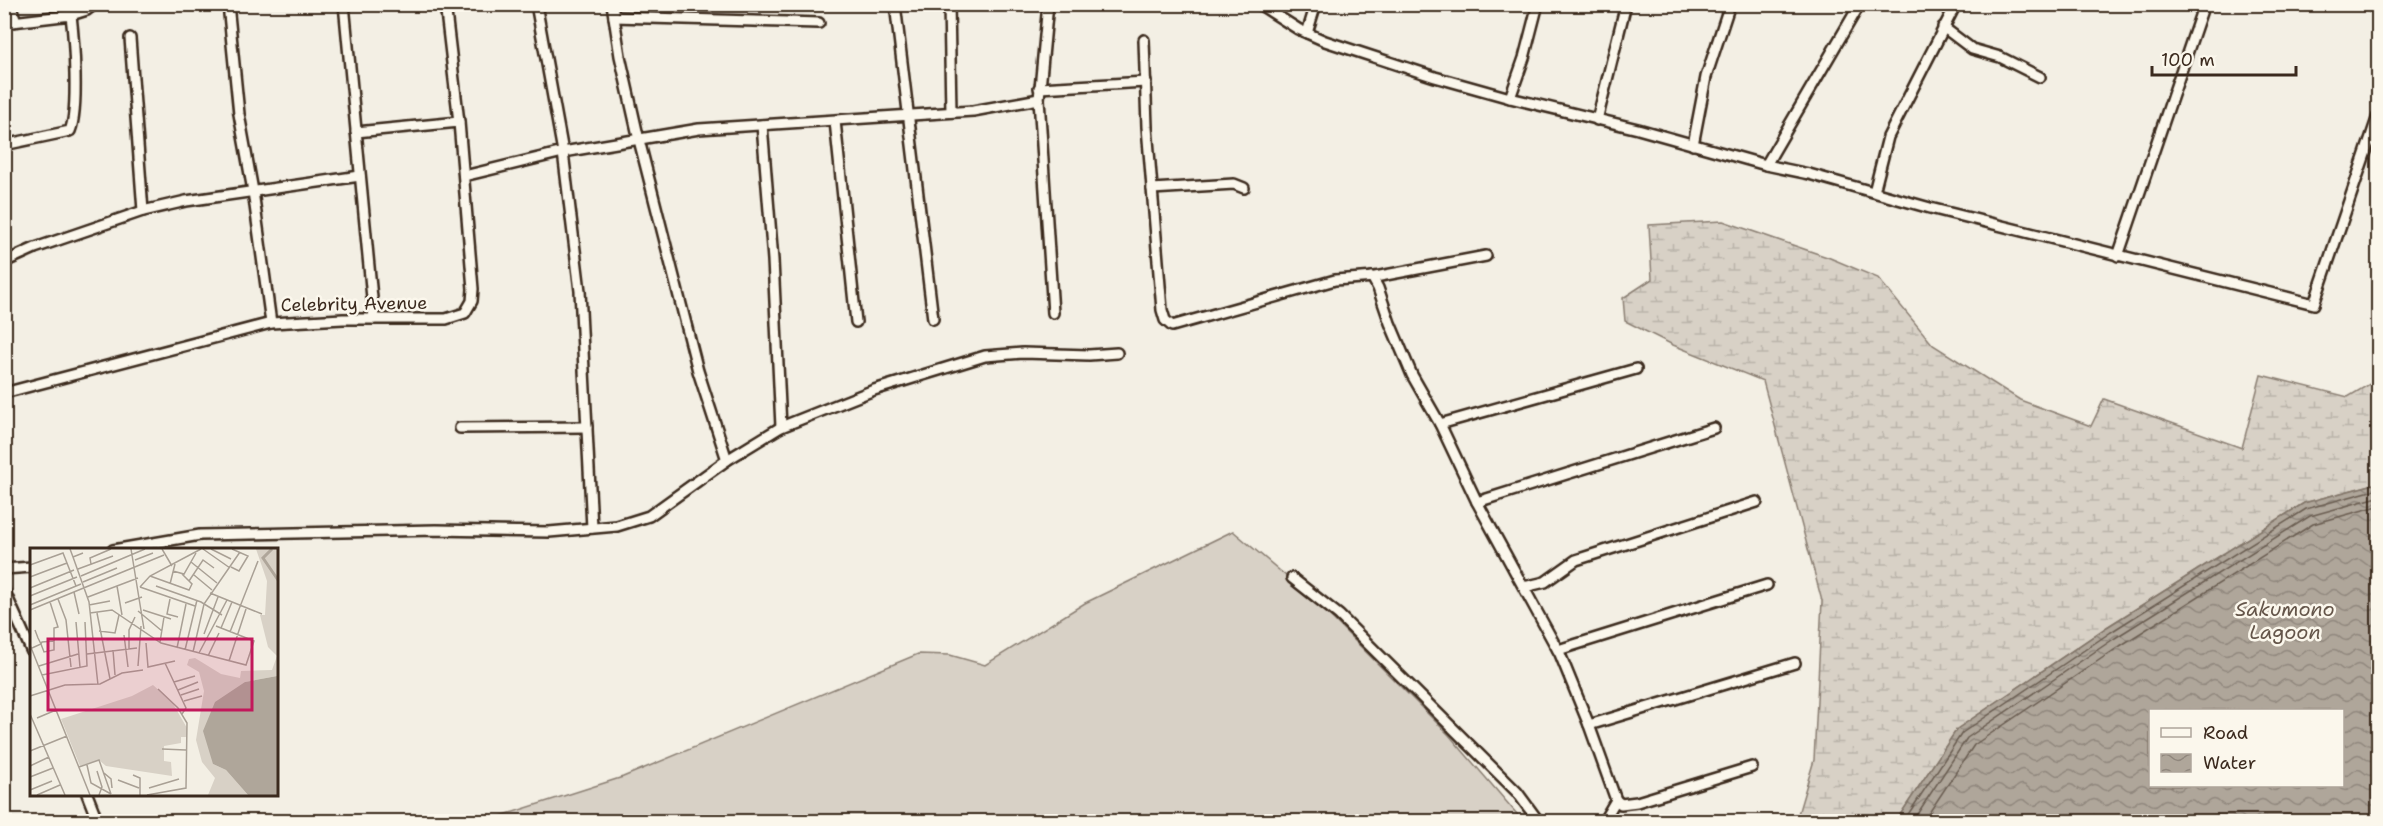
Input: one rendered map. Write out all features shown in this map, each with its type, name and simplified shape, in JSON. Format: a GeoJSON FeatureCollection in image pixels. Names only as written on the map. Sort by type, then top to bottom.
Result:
{"type":"FeatureCollection","features":[{"type":"Feature","properties":{"kind":"street"},"geometry":{"type":"LineString","coordinates":[[10,4],[16,21]]}},
{"type":"Feature","properties":{"kind":"street"},"geometry":{"type":"LineString","coordinates":[[4,23],[71,15],[87,10],[95,4]]}},
{"type":"Feature","properties":{"kind":"street"},"geometry":{"type":"LineString","coordinates":[[228,4],[239,114],[253,190],[271,323]]}},
{"type":"Feature","properties":{"kind":"street"},"geometry":{"type":"LineString","coordinates":[[344,4],[374,319]]}},
{"type":"Feature","properties":{"kind":"street"},"geometry":{"type":"LineString","coordinates":[[445,4],[464,176],[564,152],[699,129],[973,111],[1039,99]]}},
{"type":"Feature","properties":{"kind":"street"},"geometry":{"type":"LineString","coordinates":[[536,4],[564,152],[580,291],[592,528]]}},
{"type":"Feature","properties":{"kind":"street"},"geometry":{"type":"LineString","coordinates":[[612,4],[620,56],[639,140],[698,371],[727,460]]}},
{"type":"Feature","properties":{"kind":"street"},"geometry":{"type":"LineString","coordinates":[[895,4],[933,320]]}},
{"type":"Feature","properties":{"kind":"street"},"geometry":{"type":"LineString","coordinates":[[949,4],[951,112]]}},
{"type":"Feature","properties":{"kind":"street"},"geometry":{"type":"LineString","coordinates":[[1048,4],[1039,99],[1053,313]]}},
{"type":"Feature","properties":{"kind":"street"},"geometry":{"type":"LineString","coordinates":[[1259,4],[1307,33],[1385,61],[1510,98],[2118,256],[2314,304],[2379,116]]}},
{"type":"Feature","properties":{"kind":"street"},"geometry":{"type":"LineString","coordinates":[[1307,33],[1316,4]]}},
{"type":"Feature","properties":{"kind":"street"},"geometry":{"type":"LineString","coordinates":[[1510,98],[1524,58],[1538,4]]}},
{"type":"Feature","properties":{"kind":"street"},"geometry":{"type":"LineString","coordinates":[[1597,120],[1626,4]]}},
{"type":"Feature","properties":{"kind":"street"},"geometry":{"type":"LineString","coordinates":[[1693,145],[1706,77],[1730,4]]}},
{"type":"Feature","properties":{"kind":"street"},"geometry":{"type":"LineString","coordinates":[[1766,165],[1860,4]]}},
{"type":"Feature","properties":{"kind":"street"},"geometry":{"type":"LineString","coordinates":[[1874,192],[1888,137],[1956,4]]}},
{"type":"Feature","properties":{"kind":"street"},"geometry":{"type":"LineString","coordinates":[[2118,256],[2204,4]]}},
{"type":"Feature","properties":{"kind":"street"},"geometry":{"type":"LineString","coordinates":[[2368,4],[2379,10]]}},
{"type":"Feature","properties":{"kind":"street"},"geometry":{"type":"LineString","coordinates":[[4,146],[69,132],[72,129],[74,41],[71,15]]}},
{"type":"Feature","properties":{"kind":"street"},"geometry":{"type":"LineString","coordinates":[[614,17],[819,23]]}},
{"type":"Feature","properties":{"kind":"street"},"geometry":{"type":"LineString","coordinates":[[1943,27],[1972,49],[2000,57],[2040,77]]}},
{"type":"Feature","properties":{"kind":"street"},"geometry":{"type":"LineString","coordinates":[[130,38],[143,211]]}},
{"type":"Feature","properties":{"kind":"street"},"geometry":{"type":"LineString","coordinates":[[1144,40],[1152,189],[1162,310],[1165,320],[1172,326],[1335,280],[1372,277],[1486,256]]}},
{"type":"Feature","properties":{"kind":"street"},"geometry":{"type":"LineString","coordinates":[[1039,88],[1146,82]]}},
{"type":"Feature","properties":{"kind":"street"},"geometry":{"type":"LineString","coordinates":[[835,121],[856,322]]}},
{"type":"Feature","properties":{"kind":"street"},"geometry":{"type":"LineString","coordinates":[[356,132],[459,122]]}},
{"type":"Feature","properties":{"kind":"street"},"geometry":{"type":"LineString","coordinates":[[762,124],[774,270],[782,427]]}},
{"type":"Feature","properties":{"kind":"street"},"geometry":{"type":"LineString","coordinates":[[4,262],[35,248],[143,211],[253,190],[360,176]]}},
{"type":"Feature","properties":{"kind":"street","name":"Celebrity Avenue"},"geometry":{"type":"LineString","coordinates":[[4,393],[271,323],[458,317],[470,307],[473,289],[464,176]]}},
{"type":"Feature","properties":{"kind":"street"},"geometry":{"type":"LineString","coordinates":[[1152,189],[1234,184],[1244,189]]}},
{"type":"Feature","properties":{"kind":"street"},"geometry":{"type":"LineString","coordinates":[[1372,277],[1412,375],[1440,423],[1477,502],[1558,650],[1589,725],[1616,800],[1621,804],[1637,802],[1752,767]]}},
{"type":"Feature","properties":{"kind":"street"},"geometry":{"type":"LineString","coordinates":[[125,548],[200,535],[436,530],[549,532],[616,526],[649,516],[727,460],[782,427],[874,390],[985,356],[1023,353],[1089,355],[1117,353]]}},
{"type":"Feature","properties":{"kind":"street"},"geometry":{"type":"LineString","coordinates":[[1440,423],[1636,369]]}},
{"type":"Feature","properties":{"kind":"street"},"geometry":{"type":"LineString","coordinates":[[460,428],[587,427]]}},
{"type":"Feature","properties":{"kind":"street"},"geometry":{"type":"LineString","coordinates":[[1477,502],[1714,428]]}},
{"type":"Feature","properties":{"kind":"street"},"geometry":{"type":"LineString","coordinates":[[1524,587],[1545,582],[1576,560],[1757,502]]}},
{"type":"Feature","properties":{"kind":"street"},"geometry":{"type":"LineString","coordinates":[[4,569],[30,567]]}},
{"type":"Feature","properties":{"kind":"street"},"geometry":{"type":"LineString","coordinates":[[1292,578],[1339,615],[1517,792],[1539,822]]}},
{"type":"Feature","properties":{"kind":"street"},"geometry":{"type":"LineString","coordinates":[[1558,650],[1767,585]]}},
{"type":"Feature","properties":{"kind":"street"},"geometry":{"type":"LineString","coordinates":[[4,590],[30,648]]}},
{"type":"Feature","properties":{"kind":"street"},"geometry":{"type":"LineString","coordinates":[[1589,725],[1796,663]]}},
{"type":"Feature","properties":{"kind":"street"},"geometry":{"type":"LineString","coordinates":[[87,796],[98,822]]}},
{"type":"Feature","properties":{"kind":"street"},"geometry":{"type":"LineString","coordinates":[[1602,822],[1616,800]]}},
{"type":"Feature","properties":{"kind":"green space"},"geometry":{"type":"Polygon","coordinates":[[[1723,221],[1830,258],[1878,278],[1933,345],[2020,400],[2091,426],[2104,399],[2242,448],[2261,375],[2348,397],[2378,379],[2378,483],[2304,503],[2107,627],[1957,729],[1896,821],[1796,821],[1814,760],[1822,601],[1763,381],[1673,345],[1625,321],[1623,298],[1652,279],[1649,225],[1723,221]]]}},
{"type":"Feature","properties":{"kind":"green space"},"geometry":{"type":"Polygon","coordinates":[[[1233,531],[1312,598],[1449,735],[1523,821],[482,822],[623,777],[918,654],[950,655],[985,665],[1085,603],[1233,531]]]}},
{"type":"Feature","properties":{"kind":"water","name":"Sakumono Lagoon"},"geometry":{"type":"Polygon","coordinates":[[[2378,483],[2378,821],[1896,821],[1957,729],[2107,627],[2304,503],[2378,483]]]}}]}
